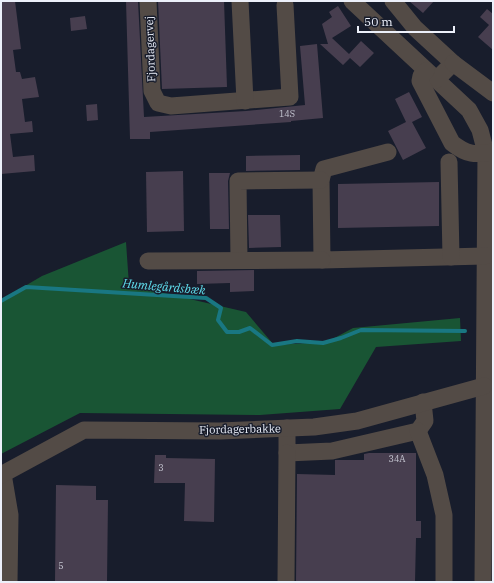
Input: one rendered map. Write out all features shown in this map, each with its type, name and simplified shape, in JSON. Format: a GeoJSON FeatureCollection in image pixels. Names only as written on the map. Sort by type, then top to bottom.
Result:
{"type":"FeatureCollection","features":[{"type":"Feature","properties":{"kind":"street","name":"Fjordagervej"},"geometry":{"type":"LineString","coordinates":[[148,1],[152,91],[158,103],[171,106],[290,97],[285,4]]}},
{"type":"Feature","properties":{"kind":"street"},"geometry":{"type":"LineString","coordinates":[[240,1],[245,101]]}},
{"type":"Feature","properties":{"kind":"street"},"geometry":{"type":"LineString","coordinates":[[352,1],[469,110],[480,130],[489,153],[485,256],[483,582]]}},
{"type":"Feature","properties":{"kind":"street"},"geometry":{"type":"LineString","coordinates":[[392,1],[415,28],[453,63],[493,94]]}},
{"type":"Feature","properties":{"kind":"street"},"geometry":{"type":"LineString","coordinates":[[453,63],[431,75],[421,76],[420,81],[452,144],[471,154],[489,153]]}},
{"type":"Feature","properties":{"kind":"street"},"geometry":{"type":"LineString","coordinates":[[322,260],[321,180],[324,169],[388,152]]}},
{"type":"Feature","properties":{"kind":"street"},"geometry":{"type":"LineString","coordinates":[[449,162],[451,257]]}},
{"type":"Feature","properties":{"kind":"street"},"geometry":{"type":"LineString","coordinates":[[239,260],[238,181],[321,180]]}},
{"type":"Feature","properties":{"kind":"street"},"geometry":{"type":"LineString","coordinates":[[148,261],[322,260],[485,256]]}},
{"type":"Feature","properties":{"kind":"street","name":"Fjordagerbakke"},"geometry":{"type":"LineString","coordinates":[[9,582],[10,515],[2,475],[84,430],[220,431],[314,427],[357,421],[484,386]]}},
{"type":"Feature","properties":{"kind":"street"},"geometry":{"type":"LineString","coordinates":[[287,453],[332,451],[418,431],[425,421],[424,402]]}},
{"type":"Feature","properties":{"kind":"street"},"geometry":{"type":"LineString","coordinates":[[286,582],[287,428]]}},
{"type":"Feature","properties":{"kind":"street"},"geometry":{"type":"LineString","coordinates":[[418,431],[434,475],[444,515],[444,582]]}},
{"type":"Feature","properties":{"kind":"green space"},"geometry":{"type":"Polygon","coordinates":[[[126,242],[129,285],[246,312],[274,345],[327,342],[353,328],[460,318],[461,341],[376,347],[340,409],[260,415],[80,413],[1,454],[1,300],[42,276],[126,242]]]}},
{"type":"Feature","properties":{"kind":"building"},"geometry":{"type":"Polygon","coordinates":[[[1,1],[15,1],[21,49],[13,50],[16,72],[20,72],[22,79],[35,77],[39,97],[22,99],[25,122],[32,121],[33,132],[10,134],[13,157],[34,155],[35,171],[1,174],[1,1]]]}},
{"type":"Feature","properties":{"kind":"building"},"geometry":{"type":"Polygon","coordinates":[[[126,1],[138,1],[144,117],[246,111],[305,105],[300,46],[317,44],[323,118],[291,122],[150,132],[150,139],[130,139],[126,1]]]}},
{"type":"Feature","properties":{"kind":"building"},"geometry":{"type":"Polygon","coordinates":[[[158,1],[224,1],[227,87],[162,89],[158,1]]]}},
{"type":"Feature","properties":{"kind":"building"},"geometry":{"type":"Polygon","coordinates":[[[409,1],[434,1],[423,13],[409,1]]]}},
{"type":"Feature","properties":{"kind":"building"},"geometry":{"type":"Polygon","coordinates":[[[338,6],[351,26],[332,38],[349,54],[361,41],[374,53],[360,67],[350,58],[343,65],[320,44],[328,44],[322,24],[332,17],[329,12],[338,6]]]}},
{"type":"Feature","properties":{"kind":"building"},"geometry":{"type":"Polygon","coordinates":[[[487,9],[493,14],[493,50],[478,37],[489,25],[480,17],[487,9]]]}},
{"type":"Feature","properties":{"kind":"building"},"geometry":{"type":"Polygon","coordinates":[[[85,16],[87,29],[71,31],[70,18],[85,16]]]}},
{"type":"Feature","properties":{"kind":"building"},"geometry":{"type":"Polygon","coordinates":[[[409,92],[422,117],[412,122],[426,148],[403,160],[388,131],[406,122],[395,99],[409,92]]]}},
{"type":"Feature","properties":{"kind":"building"},"geometry":{"type":"Polygon","coordinates":[[[97,104],[98,120],[87,121],[86,105],[97,104]]]}},
{"type":"Feature","properties":{"kind":"building"},"geometry":{"type":"Polygon","coordinates":[[[300,155],[300,170],[246,171],[246,156],[300,155]]]}},
{"type":"Feature","properties":{"kind":"building"},"geometry":{"type":"Polygon","coordinates":[[[183,171],[184,231],[147,232],[146,172],[183,171]]]}},
{"type":"Feature","properties":{"kind":"building"},"geometry":{"type":"Polygon","coordinates":[[[209,173],[230,173],[228,181],[229,229],[210,229],[209,173]]]}},
{"type":"Feature","properties":{"kind":"building"},"geometry":{"type":"Polygon","coordinates":[[[439,182],[439,226],[338,228],[338,184],[439,182]]]}},
{"type":"Feature","properties":{"kind":"building"},"geometry":{"type":"Polygon","coordinates":[[[248,215],[280,215],[281,247],[249,248],[248,215]]]}},
{"type":"Feature","properties":{"kind":"building"},"geometry":{"type":"Polygon","coordinates":[[[254,270],[254,291],[230,292],[230,283],[197,284],[197,271],[254,270]]]}},
{"type":"Feature","properties":{"kind":"building"},"geometry":{"type":"Polygon","coordinates":[[[416,453],[416,521],[421,521],[421,538],[416,538],[415,582],[296,582],[297,474],[335,475],[335,460],[364,460],[364,454],[416,453]]]}},
{"type":"Feature","properties":{"kind":"building"},"geometry":{"type":"Polygon","coordinates":[[[155,455],[166,455],[166,458],[215,459],[214,522],[184,521],[185,483],[154,483],[155,455]]]}},
{"type":"Feature","properties":{"kind":"building"},"geometry":{"type":"Polygon","coordinates":[[[56,485],[96,486],[96,500],[108,500],[107,582],[55,582],[56,485]]]}},
{"type":"Feature","properties":{"kind":"waterway","name":"Humlegårdsbæk"},"geometry":{"type":"LineString","coordinates":[[1,301],[26,287],[206,298],[221,308],[218,320],[227,332],[239,332],[250,328],[272,345],[297,341],[323,343],[361,330],[465,331]]}}]}
